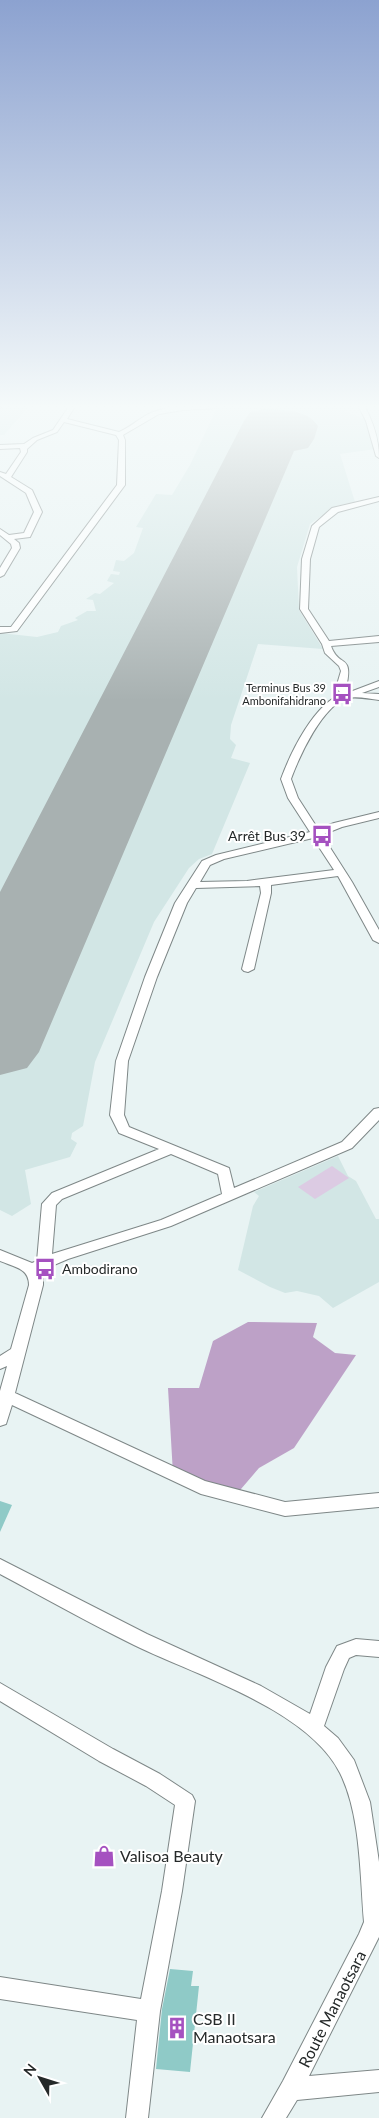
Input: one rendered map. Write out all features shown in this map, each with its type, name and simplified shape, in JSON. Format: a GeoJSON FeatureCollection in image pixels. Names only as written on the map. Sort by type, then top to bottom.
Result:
{"type":"FeatureCollection","features":[{"type":"Feature","properties":{"kind":"street"},"geometry":{"type":"LineString","coordinates":[[2,571],[16,548],[27,538],[38,512],[36,504]]}},
{"type":"Feature","properties":{"kind":"street"},"geometry":{"type":"LineString","coordinates":[[0,630],[14,629],[107,504]]}},
{"type":"Feature","properties":{"kind":"street"},"geometry":{"type":"LineString","coordinates":[[356,504],[335,510],[316,526],[306,559],[304,609],[326,644],[329,653],[343,665],[345,671],[341,688],[348,694],[379,697]]}},
{"type":"Feature","properties":{"kind":"street"},"geometry":{"type":"LineString","coordinates":[[0,531],[15,543],[16,548]]}},
{"type":"Feature","properties":{"kind":"street"},"geometry":{"type":"LineString","coordinates":[[9,537],[27,535]]}},
{"type":"Feature","properties":{"kind":"street"},"geometry":{"type":"LineString","coordinates":[[326,644],[379,639]]}},
{"type":"Feature","properties":{"kind":"street"},"geometry":{"type":"LineString","coordinates":[[379,684],[338,699],[321,714],[292,763],[286,779],[293,798],[341,872],[379,940]]}},
{"type":"Feature","properties":{"kind":"street"},"geometry":{"type":"LineString","coordinates":[[229,1195],[224,1171],[124,1130],[117,1115],[122,1061],[155,968],[181,903],[206,862],[316,834],[379,815]]}},
{"type":"Feature","properties":{"kind":"street"},"geometry":{"type":"LineString","coordinates":[[192,885],[211,886],[265,882],[341,872]]}},
{"type":"Feature","properties":{"kind":"street"},"geometry":{"type":"LineString","coordinates":[[248,969],[266,893],[265,882]]}},
{"type":"Feature","properties":{"kind":"street"},"geometry":{"type":"LineString","coordinates":[[0,1255],[38,1267],[63,1255],[166,1222],[347,1145],[379,1112]]}},
{"type":"Feature","properties":{"kind":"street"},"geometry":{"type":"LineString","coordinates":[[0,1420],[36,1284],[49,1204],[57,1196],[171,1149]]}},
{"type":"Feature","properties":{"kind":"street"},"geometry":{"type":"LineString","coordinates":[[0,1363],[18,1352]]}},
{"type":"Feature","properties":{"kind":"street"},"geometry":{"type":"LineString","coordinates":[[6,1396],[201,1487],[285,1509],[379,1500]]}},
{"type":"Feature","properties":{"kind":"street","name":"Route Manaotsara"},"geometry":{"type":"LineString","coordinates":[[0,1566],[142,1641],[235,1682],[281,1706],[332,1743],[347,1767],[362,1806],[374,1922],[368,1939],[292,2089],[274,2118]]}},
{"type":"Feature","properties":{"kind":"street"},"geometry":{"type":"LineString","coordinates":[[314,1729],[335,1667],[343,1652],[356,1647],[379,1649]]}},
{"type":"Feature","properties":{"kind":"street"},"geometry":{"type":"LineString","coordinates":[[0,1691],[106,1755],[153,1780],[185,1801],[172,1892],[149,2011],[137,2118]]}},
{"type":"Feature","properties":{"kind":"street"},"geometry":{"type":"LineString","coordinates":[[0,1988],[149,2011]]}},
{"type":"Feature","properties":{"kind":"street"},"geometry":{"type":"LineString","coordinates":[[292,2089],[379,2081]]}},
{"type":"Feature","properties":{"kind":"shaded area"},"geometry":{"type":"Polygon","coordinates":[[[150,504],[346,504],[336,506],[310,524],[297,567],[299,610],[323,649],[258,644],[231,725],[230,739],[236,745],[231,758],[250,763],[212,854],[199,859],[189,868],[154,922],[95,1062],[83,1126],[72,1133],[71,1139],[77,1143],[70,1157],[25,1170],[31,1204],[12,1216],[0,1210],[0,633],[37,637],[58,632],[61,626],[78,620],[75,618],[87,611],[96,611],[93,600],[86,599],[95,593],[100,594],[114,583],[107,581],[111,574],[119,575],[120,572],[113,571],[116,560],[124,561],[134,553],[143,528],[136,527],[150,504]]]}},
{"type":"Feature","properties":{"kind":"shaded area"},"geometry":{"type":"Polygon","coordinates":[[[338,1156],[348,1176],[356,1181],[376,1219],[379,1219],[379,1282],[333,1308],[319,1296],[297,1291],[285,1293],[238,1270],[253,1206],[259,1196],[254,1192],[338,1156]]]}},
{"type":"Feature","properties":{"kind":"shaded area"},"geometry":{"type":"Polygon","coordinates":[[[332,1166],[349,1178],[315,1199],[298,1187],[332,1166]]]}},
{"type":"Feature","properties":{"kind":"shaded area"},"geometry":{"type":"Polygon","coordinates":[[[248,1322],[317,1323],[313,1337],[335,1353],[356,1355],[294,1448],[259,1468],[235,1496],[173,1474],[168,1388],[199,1388],[213,1341],[248,1322]]]}},
{"type":"Feature","properties":{"kind":"building"},"geometry":{"type":"Polygon","coordinates":[[[0,1501],[12,1505],[0,1532],[0,1501]]]}},
{"type":"Feature","properties":{"kind":"building","name":"CSB II Manaotsara"},"geometry":{"type":"Polygon","coordinates":[[[170,1969],[193,1971],[191,1986],[199,1986],[190,2072],[156,2069],[162,2009],[170,1969]]]}},
{"type":"Feature","properties":{"kind":"runway"},"geometry":{"type":"LineString","coordinates":[[0,961],[224,504]]}},
{"type":"Feature","properties":{"kind":"runway"},"geometry":{"type":"LineString","coordinates":[[0,1052],[249,504]]}},
{"type":"Feature","properties":{"kind":"place","name":"Terminus Bus 39 Ambonifahidrano"},"geometry":{"type":"Point","coordinates":[342,694]}},
{"type":"Feature","properties":{"kind":"place","name":"Arrêt Bus 39"},"geometry":{"type":"Point","coordinates":[322,836]}},
{"type":"Feature","properties":{"kind":"place","name":"Ambodirano"},"geometry":{"type":"Point","coordinates":[45,1269]}},
{"type":"Feature","properties":{"kind":"place","name":"Valisoa Beauty"},"geometry":{"type":"Point","coordinates":[104,1856]}},
{"type":"Feature","properties":{"kind":"place","name":"CSB II Manaotsara"},"geometry":{"type":"Point","coordinates":[177,2028]}}]}
